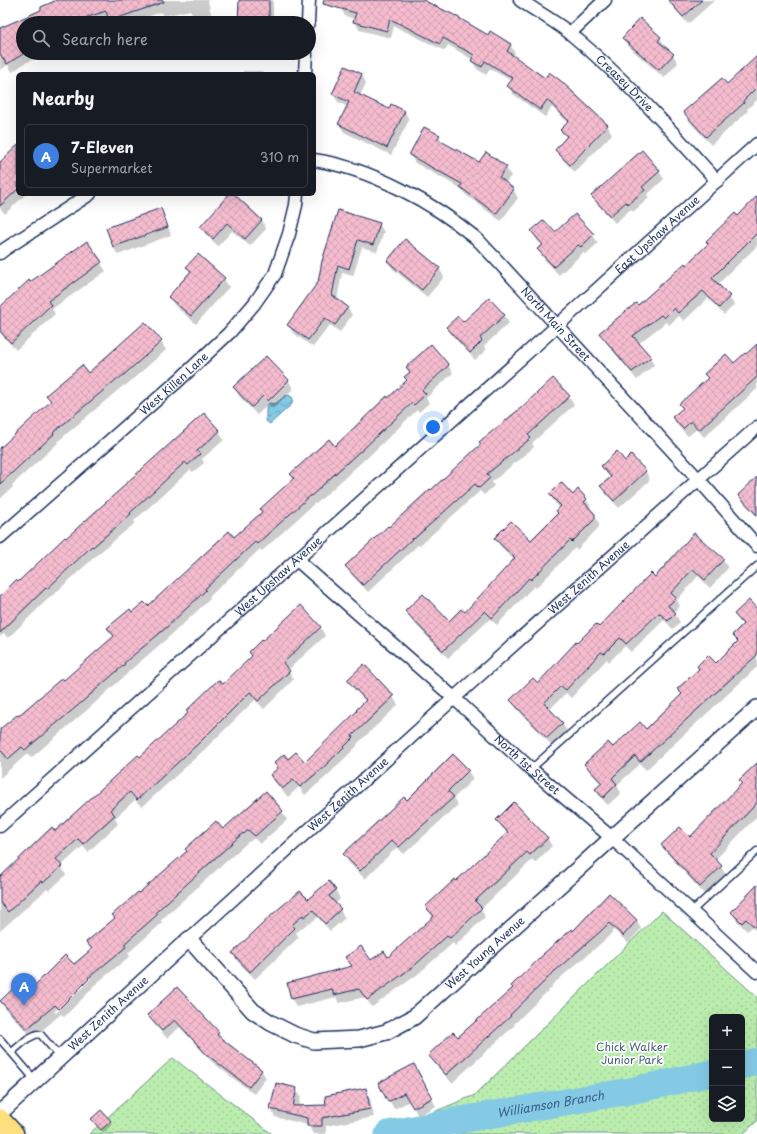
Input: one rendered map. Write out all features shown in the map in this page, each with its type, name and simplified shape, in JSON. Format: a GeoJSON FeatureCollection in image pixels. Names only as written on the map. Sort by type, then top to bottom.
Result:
{"type":"FeatureCollection","features":[{"type":"Feature","properties":{"kind":"main road"},"geometry":{"type":"LineString","coordinates":[[0,1119],[14,1134]]}},
{"type":"Feature","properties":{"kind":"street"},"geometry":{"type":"LineString","coordinates":[[308,16],[309,0]]}},
{"type":"Feature","properties":{"kind":"street","name":"Creasey Drive"},"geometry":{"type":"LineString","coordinates":[[520,0],[570,33],[670,128],[718,181]]}},
{"type":"Feature","properties":{"kind":"street"},"geometry":{"type":"LineString","coordinates":[[570,33],[605,0]]}},
{"type":"Feature","properties":{"kind":"street"},"geometry":{"type":"LineString","coordinates":[[305,72],[306,60]]}},
{"type":"Feature","properties":{"kind":"street","name":"East Upshaw Avenue"},"geometry":{"type":"LineString","coordinates":[[557,326],[757,144]]}},
{"type":"Feature","properties":{"kind":"street","name":"North Main Street"},"geometry":{"type":"LineString","coordinates":[[316,160],[329,162],[382,180],[450,219],[477,240],[699,480],[757,546]]}},
{"type":"Feature","properties":{"kind":"street"},"geometry":{"type":"LineString","coordinates":[[2,248],[87,196]]}},
{"type":"Feature","properties":{"kind":"street","name":"West Killen Lane"},"geometry":{"type":"LineString","coordinates":[[0,537],[179,380],[229,333],[254,304],[274,274],[289,234],[298,196]]}},
{"type":"Feature","properties":{"kind":"street","name":"West Upshaw Avenue"},"geometry":{"type":"LineString","coordinates":[[0,826],[557,326]]}},
{"type":"Feature","properties":{"kind":"street","name":"West Zenith Avenue"},"geometry":{"type":"LineString","coordinates":[[0,1113],[188,939],[454,698],[757,427]]}},
{"type":"Feature","properties":{"kind":"street","name":"North 1st Street"},"geometry":{"type":"LineString","coordinates":[[296,560],[454,698],[531,769],[612,838],[757,972]]}},
{"type":"Feature","properties":{"kind":"street","name":"West Young Avenue"},"geometry":{"type":"LineString","coordinates":[[188,939],[253,1011],[295,1036],[314,1041],[359,1039],[386,1032],[414,1018],[757,708]]}},
{"type":"Feature","properties":{"kind":"lane"},"geometry":{"type":"LineString","coordinates":[[531,769],[757,566]]}},
{"type":"Feature","properties":{"kind":"lane"},"geometry":{"type":"LineString","coordinates":[[692,911],[757,852]]}},
{"type":"Feature","properties":{"kind":"lane"},"geometry":{"type":"LineString","coordinates":[[12,1052],[37,1034],[41,1035],[61,1057]]}},
{"type":"Feature","properties":{"kind":"lane"},"geometry":{"type":"LineString","coordinates":[[1,1043],[12,1052],[35,1080]]}},
{"type":"Feature","properties":{"kind":"green space","name":"Chick Walker Junior Park"},"geometry":{"type":"Polygon","coordinates":[[[662,911],[757,997],[757,1121],[743,1134],[380,1134],[475,1095],[662,911]]]}},
{"type":"Feature","properties":{"kind":"green space"},"geometry":{"type":"Polygon","coordinates":[[[173,1058],[272,1134],[89,1134],[173,1058]]]}},
{"type":"Feature","properties":{"kind":"water"},"geometry":{"type":"Polygon","coordinates":[[[289,395],[293,398],[292,404],[270,424],[266,421],[266,408],[269,403],[275,404],[285,396],[289,395]]]}},
{"type":"Feature","properties":{"kind":"building"},"geometry":{"type":"Polygon","coordinates":[[[57,0],[163,0],[164,2],[123,16],[108,16],[106,11],[91,16],[27,16],[41,10],[41,7],[57,0]]]}},
{"type":"Feature","properties":{"kind":"building"},"geometry":{"type":"Polygon","coordinates":[[[239,0],[269,0],[269,16],[238,16],[239,0]]]}},
{"type":"Feature","properties":{"kind":"building"},"geometry":{"type":"Polygon","coordinates":[[[324,0],[423,0],[454,15],[488,35],[490,31],[511,44],[507,51],[545,78],[549,72],[561,81],[608,125],[570,165],[555,150],[567,136],[560,130],[569,121],[547,100],[540,110],[507,86],[513,78],[485,61],[482,67],[471,61],[474,55],[443,38],[440,44],[390,19],[387,31],[353,22],[356,13],[323,4],[324,0]]]}},
{"type":"Feature","properties":{"kind":"building"},"geometry":{"type":"Polygon","coordinates":[[[668,0],[702,0],[683,17],[668,0]]]}},
{"type":"Feature","properties":{"kind":"building"},"geometry":{"type":"Polygon","coordinates":[[[640,18],[661,37],[658,41],[674,54],[659,70],[622,38],[640,18]]]}},
{"type":"Feature","properties":{"kind":"building"},"geometry":{"type":"Polygon","coordinates":[[[16,21],[16,58],[7,64],[0,54],[0,28],[16,21]]]}},
{"type":"Feature","properties":{"kind":"building"},"geometry":{"type":"Polygon","coordinates":[[[757,56],[757,87],[743,101],[744,103],[706,137],[683,112],[722,78],[727,84],[757,56]]]}},
{"type":"Feature","properties":{"kind":"building"},"geometry":{"type":"Polygon","coordinates":[[[345,66],[362,74],[354,92],[389,109],[391,104],[405,111],[387,148],[338,124],[349,102],[332,94],[345,66]]]}},
{"type":"Feature","properties":{"kind":"building"},"geometry":{"type":"Polygon","coordinates":[[[424,127],[440,135],[437,139],[479,162],[486,152],[507,167],[499,177],[514,189],[496,214],[460,187],[462,184],[409,155],[424,127]]]}},
{"type":"Feature","properties":{"kind":"building"},"geometry":{"type":"Polygon","coordinates":[[[16,147],[16,191],[0,206],[0,162],[16,147]]]}},
{"type":"Feature","properties":{"kind":"building"},"geometry":{"type":"Polygon","coordinates":[[[642,150],[660,171],[642,187],[645,190],[628,204],[626,202],[610,216],[591,196],[642,150]]]}},
{"type":"Feature","properties":{"kind":"building"},"geometry":{"type":"Polygon","coordinates":[[[227,196],[236,196],[262,220],[245,239],[227,223],[213,239],[200,227],[227,196]]]}},
{"type":"Feature","properties":{"kind":"building"},"geometry":{"type":"Polygon","coordinates":[[[757,196],[757,233],[712,278],[730,296],[719,308],[703,291],[678,313],[674,308],[664,318],[661,315],[633,336],[651,357],[632,372],[599,333],[636,303],[638,305],[685,263],[686,265],[708,244],[706,241],[735,213],[738,216],[757,196]]]}},
{"type":"Feature","properties":{"kind":"building"},"geometry":{"type":"Polygon","coordinates":[[[161,208],[168,227],[113,247],[106,228],[161,208]]]}},
{"type":"Feature","properties":{"kind":"building"},"geometry":{"type":"Polygon","coordinates":[[[338,210],[380,223],[373,245],[358,240],[349,269],[338,265],[332,295],[348,307],[335,325],[325,318],[308,340],[287,325],[318,282],[322,261],[338,210]]]}},
{"type":"Feature","properties":{"kind":"building"},"geometry":{"type":"Polygon","coordinates":[[[575,214],[594,234],[581,247],[578,245],[554,267],[537,249],[543,245],[531,231],[544,220],[555,232],[575,214]]]}},
{"type":"Feature","properties":{"kind":"building"},"geometry":{"type":"Polygon","coordinates":[[[405,239],[440,268],[422,290],[387,261],[405,239]]]}},
{"type":"Feature","properties":{"kind":"building"},"geometry":{"type":"Polygon","coordinates":[[[87,241],[102,262],[48,301],[51,305],[11,343],[0,331],[0,307],[29,280],[30,282],[87,241]]]}},
{"type":"Feature","properties":{"kind":"building"},"geometry":{"type":"Polygon","coordinates":[[[198,254],[225,278],[191,316],[168,297],[191,271],[186,267],[198,254]]]}},
{"type":"Feature","properties":{"kind":"building"},"geometry":{"type":"Polygon","coordinates":[[[489,298],[505,315],[480,338],[482,341],[470,353],[446,327],[458,316],[463,322],[489,298]]]}},
{"type":"Feature","properties":{"kind":"building"},"geometry":{"type":"Polygon","coordinates":[[[145,322],[162,341],[119,379],[118,378],[53,433],[54,434],[0,484],[0,448],[51,401],[46,395],[82,365],[88,373],[145,322]]]}},
{"type":"Feature","properties":{"kind":"building"},"geometry":{"type":"Polygon","coordinates":[[[431,344],[449,365],[422,390],[426,394],[414,405],[412,403],[360,452],[257,544],[255,542],[166,628],[124,663],[125,664],[82,702],[25,750],[22,747],[8,759],[0,749],[0,729],[17,715],[18,716],[62,678],[64,680],[114,636],[107,628],[130,609],[132,612],[144,602],[148,606],[229,531],[234,537],[262,512],[260,509],[294,478],[290,474],[329,439],[335,446],[387,396],[388,398],[407,380],[404,377],[410,372],[406,367],[431,344]]]}},
{"type":"Feature","properties":{"kind":"building"},"geometry":{"type":"Polygon","coordinates":[[[757,344],[757,377],[699,430],[691,421],[683,429],[672,417],[683,408],[679,404],[708,378],[704,374],[726,354],[734,363],[757,344]]]}},
{"type":"Feature","properties":{"kind":"building"},"geometry":{"type":"Polygon","coordinates":[[[266,356],[289,380],[268,401],[263,396],[252,407],[233,387],[266,356]]]}},
{"type":"Feature","properties":{"kind":"building"},"geometry":{"type":"Polygon","coordinates":[[[553,378],[570,396],[528,435],[531,438],[487,474],[490,478],[479,488],[475,484],[414,539],[413,538],[363,585],[345,566],[481,444],[479,442],[522,407],[553,378]]]}},
{"type":"Feature","properties":{"kind":"building"},"geometry":{"type":"Polygon","coordinates":[[[204,413],[220,431],[197,451],[200,454],[188,465],[185,462],[130,513],[131,514],[93,547],[92,546],[47,589],[46,588],[0,633],[0,596],[16,580],[18,582],[65,537],[66,538],[204,413]]]}},
{"type":"Feature","properties":{"kind":"building"},"geometry":{"type":"Polygon","coordinates":[[[617,451],[625,461],[631,455],[646,471],[614,501],[600,486],[611,477],[601,466],[617,451]]]}},
{"type":"Feature","properties":{"kind":"building"},"geometry":{"type":"Polygon","coordinates":[[[757,477],[757,515],[738,495],[757,477]]]}},
{"type":"Feature","properties":{"kind":"building"},"geometry":{"type":"Polygon","coordinates":[[[561,482],[573,495],[578,489],[587,499],[584,502],[595,514],[595,519],[572,542],[570,540],[531,580],[529,578],[492,618],[485,611],[443,651],[405,611],[423,594],[449,621],[461,609],[465,612],[515,558],[494,538],[511,521],[531,540],[558,513],[556,511],[561,506],[549,494],[561,482]]]}},
{"type":"Feature","properties":{"kind":"building"},"geometry":{"type":"Polygon","coordinates":[[[694,533],[724,559],[705,580],[693,569],[671,593],[676,598],[668,606],[676,613],[668,621],[659,613],[626,644],[620,638],[604,654],[601,652],[566,690],[561,686],[544,703],[563,723],[547,738],[510,700],[533,678],[538,683],[576,642],[577,643],[596,624],[599,627],[651,573],[655,577],[694,533]]]}},
{"type":"Feature","properties":{"kind":"building"},"geometry":{"type":"Polygon","coordinates":[[[749,600],[757,609],[757,655],[640,762],[635,756],[612,778],[617,784],[603,798],[595,789],[602,783],[584,764],[608,742],[613,747],[640,722],[646,729],[682,694],[677,689],[699,669],[697,666],[708,655],[716,663],[738,641],[732,635],[743,624],[734,614],[749,600]]]}},
{"type":"Feature","properties":{"kind":"building"},"geometry":{"type":"Polygon","coordinates":[[[301,605],[321,627],[283,663],[290,671],[258,701],[250,692],[200,742],[137,800],[130,792],[110,810],[115,815],[83,844],[78,839],[56,859],[62,866],[43,883],[41,881],[8,912],[0,902],[0,877],[52,827],[55,831],[138,755],[140,757],[188,713],[186,711],[218,680],[223,684],[252,656],[249,652],[301,605]]]}},
{"type":"Feature","properties":{"kind":"building"},"geometry":{"type":"Polygon","coordinates":[[[364,664],[394,696],[352,736],[354,737],[323,768],[300,787],[293,780],[282,789],[270,775],[278,768],[274,763],[284,754],[288,759],[296,752],[305,762],[357,711],[356,710],[366,700],[347,680],[364,664]]]}},
{"type":"Feature","properties":{"kind":"building"},"geometry":{"type":"Polygon","coordinates":[[[453,754],[469,770],[448,791],[454,797],[399,847],[392,840],[360,871],[343,854],[404,797],[407,800],[453,754]]]}},
{"type":"Feature","properties":{"kind":"building"},"geometry":{"type":"Polygon","coordinates":[[[757,763],[757,803],[710,853],[722,866],[700,887],[661,845],[680,827],[690,837],[742,783],[739,780],[757,763]]]}},
{"type":"Feature","properties":{"kind":"building"},"geometry":{"type":"Polygon","coordinates":[[[266,791],[283,811],[255,836],[248,830],[244,834],[243,833],[156,912],[158,914],[124,944],[126,947],[88,978],[89,979],[59,1009],[55,1005],[27,1029],[0,1001],[20,982],[29,991],[65,955],[74,964],[92,949],[86,942],[115,918],[112,915],[187,851],[185,849],[216,821],[223,829],[266,791]]]}},
{"type":"Feature","properties":{"kind":"building"},"geometry":{"type":"Polygon","coordinates":[[[514,802],[548,838],[530,855],[527,852],[475,901],[482,908],[450,938],[447,936],[414,966],[367,1000],[359,989],[334,995],[332,989],[291,999],[287,983],[352,966],[345,957],[361,946],[371,960],[384,951],[388,957],[434,916],[425,907],[455,879],[456,881],[508,832],[496,820],[514,802]]]}},
{"type":"Feature","properties":{"kind":"building"},"geometry":{"type":"Polygon","coordinates":[[[329,881],[336,890],[329,896],[341,909],[325,924],[313,910],[304,917],[303,915],[292,925],[295,928],[250,972],[232,953],[276,911],[300,891],[308,899],[329,881]]]}},
{"type":"Feature","properties":{"kind":"building"},"geometry":{"type":"Polygon","coordinates":[[[757,885],[757,929],[746,919],[742,923],[731,912],[757,885]]]}},
{"type":"Feature","properties":{"kind":"building"},"geometry":{"type":"Polygon","coordinates":[[[609,893],[637,920],[623,936],[609,923],[548,977],[510,1015],[511,1016],[446,1075],[428,1055],[453,1032],[458,1037],[513,988],[511,986],[543,954],[572,929],[573,931],[609,893]]]}},
{"type":"Feature","properties":{"kind":"building"},"geometry":{"type":"Polygon","coordinates":[[[177,987],[219,1032],[217,1035],[262,1070],[249,1087],[206,1054],[175,1020],[162,1031],[147,1015],[177,987]]]}},
{"type":"Feature","properties":{"kind":"building"},"geometry":{"type":"Polygon","coordinates":[[[414,1064],[432,1098],[413,1108],[404,1093],[388,1102],[378,1083],[414,1064]]]}},
{"type":"Feature","properties":{"kind":"building"},"geometry":{"type":"Polygon","coordinates":[[[276,1083],[297,1088],[293,1106],[326,1105],[325,1096],[366,1088],[370,1109],[322,1118],[322,1126],[307,1126],[307,1118],[270,1109],[276,1083]]]}},
{"type":"Feature","properties":{"kind":"building"},"geometry":{"type":"Polygon","coordinates":[[[101,1110],[111,1121],[101,1130],[91,1119],[101,1110]]]}},
{"type":"Feature","properties":{"kind":"waterway","name":"Williamson Branch"},"geometry":{"type":"LineString","coordinates":[[745,1065],[757,1061]]}},
{"type":"Feature","properties":{"kind":"waterway","name":"Williamson Branch"},"geometry":{"type":"LineString","coordinates":[[388,1134],[630,1091],[709,1074]]}},
{"type":"Feature","properties":{"kind":"place","name":"7-Eleven"},"geometry":{"type":"Point","coordinates":[24,1006]}}]}
